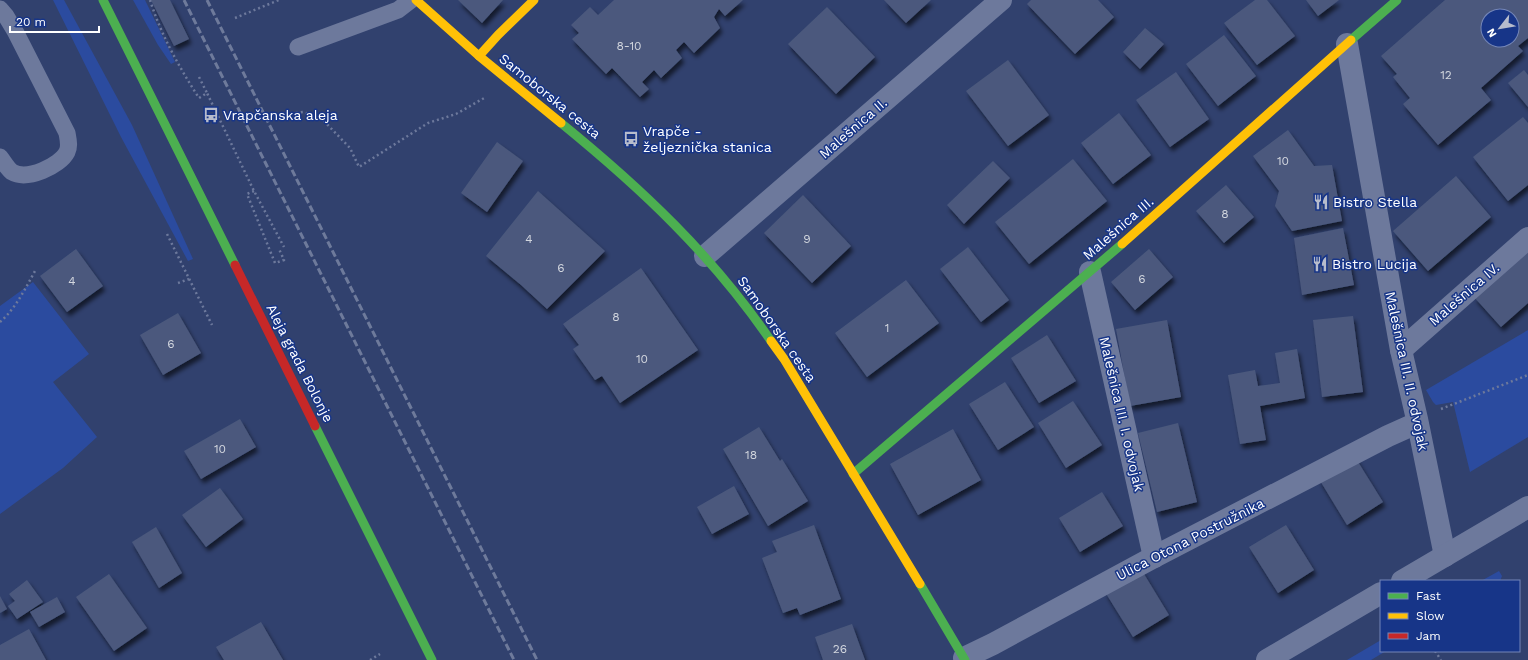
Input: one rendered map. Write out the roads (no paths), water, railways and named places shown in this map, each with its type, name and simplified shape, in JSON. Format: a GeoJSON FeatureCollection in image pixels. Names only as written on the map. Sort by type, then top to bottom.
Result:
{"type":"FeatureCollection","features":[{"type":"Feature","properties":{"kind":"street","name":"Aleja grada Bolonje"},"geometry":{"type":"LineString","coordinates":[[103,0],[432,660]]}},
{"type":"Feature","properties":{"kind":"street","name":"Samoborska cesta"},"geometry":{"type":"LineString","coordinates":[[416,0],[480,56],[598,153],[661,210],[705,256],[747,306],[784,359],[964,659]]}},
{"type":"Feature","properties":{"kind":"street"},"geometry":{"type":"LineString","coordinates":[[480,56],[498,35],[534,0]]}},
{"type":"Feature","properties":{"kind":"street","name":"Malešnica II."},"geometry":{"type":"LineString","coordinates":[[705,256],[1001,0]]}},
{"type":"Feature","properties":{"kind":"street","name":"Malešnica III."},"geometry":{"type":"LineString","coordinates":[[853,474],[1090,272],[1397,0]]}},
{"type":"Feature","properties":{"kind":"street","name":"Malešnica III. II. odvojak"},"geometry":{"type":"LineString","coordinates":[[1346,44],[1401,350],[1445,556]]}},
{"type":"Feature","properties":{"kind":"street","name":"Malešnica IV."},"geometry":{"type":"LineString","coordinates":[[1401,350],[1528,238]]}},
{"type":"Feature","properties":{"kind":"street","name":"Malešnica III. I. odvojak"},"geometry":{"type":"LineString","coordinates":[[1090,272],[1154,556]]}},
{"type":"Feature","properties":{"kind":"street","name":"Ulica Otona Postružnika"},"geometry":{"type":"LineString","coordinates":[[964,659],[1154,556],[1417,421]]}},
{"type":"Feature","properties":{"kind":"street"},"geometry":{"type":"LineString","coordinates":[[1404,580],[1528,507]]}},
{"type":"Feature","properties":{"kind":"street"},"geometry":{"type":"LineString","coordinates":[[1267,660],[1380,594]]}},
{"type":"Feature","properties":{"kind":"lane"},"geometry":{"type":"LineString","coordinates":[[298,47],[398,10],[411,0]]}},
{"type":"Feature","properties":{"kind":"lane"},"geometry":{"type":"LineString","coordinates":[[0,9],[15,31],[67,133],[69,143],[67,152],[57,162],[39,172],[25,176],[13,172],[0,157]]}},
{"type":"Feature","properties":{"kind":"railway"},"geometry":{"type":"LineString","coordinates":[[184,0],[514,660]]}},
{"type":"Feature","properties":{"kind":"railway"},"geometry":{"type":"LineString","coordinates":[[207,0],[537,660]]}},
{"type":"Feature","properties":{"kind":"place","name":"Vrapčanska aleja"},"geometry":{"type":"Point","coordinates":[211,115]}},
{"type":"Feature","properties":{"kind":"place","name":"Vrapče - željeznička stanica"},"geometry":{"type":"Point","coordinates":[631,139]}},
{"type":"Feature","properties":{"kind":"place","name":"Bistro Stella"},"geometry":{"type":"Point","coordinates":[1321,202]}},
{"type":"Feature","properties":{"kind":"place","name":"Bistro Lucija"},"geometry":{"type":"Point","coordinates":[1320,264]}}]}
